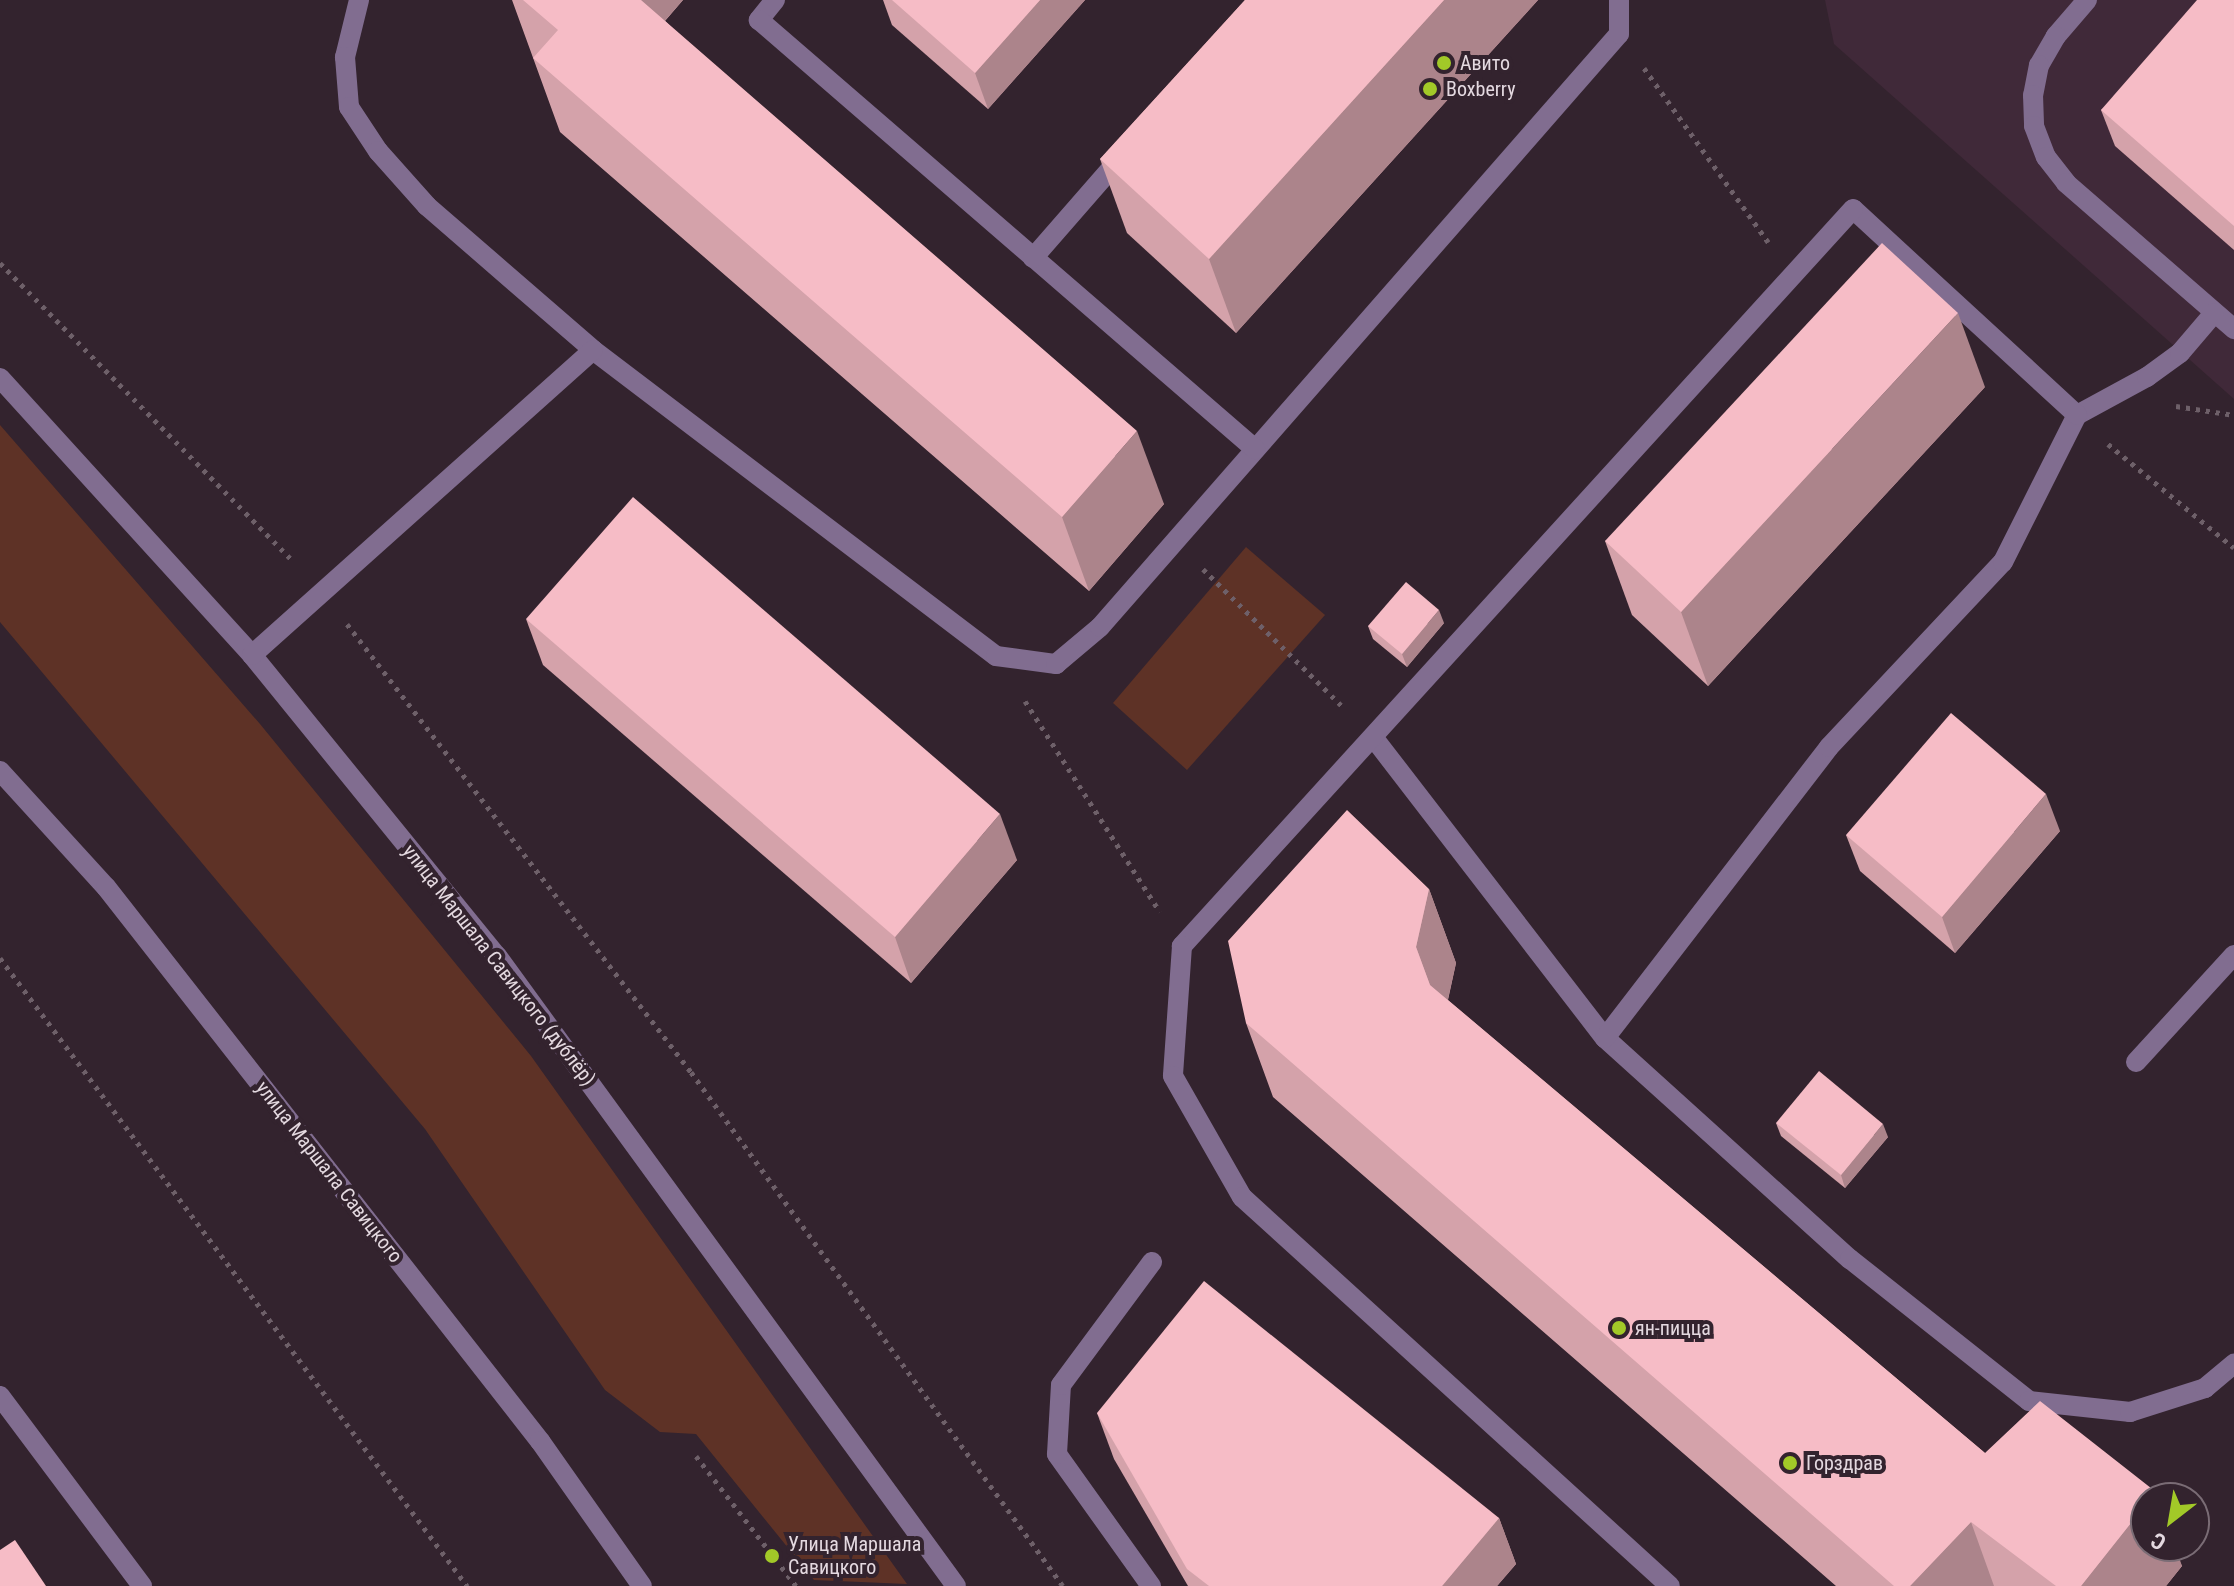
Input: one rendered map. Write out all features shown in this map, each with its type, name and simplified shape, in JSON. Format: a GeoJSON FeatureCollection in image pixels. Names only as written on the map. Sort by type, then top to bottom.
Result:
{"type":"FeatureCollection","features":[{"type":"Feature","properties":{"kind":"street"},"geometry":{"type":"LineString","coordinates":[[359,0],[345,57],[349,107],[378,151],[427,206],[593,350],[996,656],[1056,664],[1100,627],[1619,34],[1619,0]]}},
{"type":"Feature","properties":{"kind":"street"},"geometry":{"type":"LineString","coordinates":[[775,0],[759,20],[1255,449]]}},
{"type":"Feature","properties":{"kind":"street"},"geometry":{"type":"LineString","coordinates":[[2087,0],[2056,36],[2039,65],[2033,95],[2034,126],[2046,157],[2066,183],[2234,329]]}},
{"type":"Feature","properties":{"kind":"street"},"geometry":{"type":"LineString","coordinates":[[1033,258],[1136,141]]}},
{"type":"Feature","properties":{"kind":"street"},"geometry":{"type":"LineString","coordinates":[[1670,1586],[1242,1197],[1173,1076],[1182,946],[1853,209],[2077,415]]}},
{"type":"Feature","properties":{"kind":"street"},"geometry":{"type":"LineString","coordinates":[[1605,1038],[1829,747],[2003,562],[2077,415],[2147,377],[2180,353],[2214,313]]}},
{"type":"Feature","properties":{"kind":"street"},"geometry":{"type":"LineString","coordinates":[[252,655],[593,350]]}},
{"type":"Feature","properties":{"kind":"street","name":"улица Маршала Савицкого (дублёр)"},"geometry":{"type":"LineString","coordinates":[[0,378],[252,655],[497,956],[956,1586]]}},
{"type":"Feature","properties":{"kind":"street"},"geometry":{"type":"LineString","coordinates":[[1373,737],[1605,1038],[1850,1259],[2029,1401],[2130,1412],[2205,1388],[2234,1364]]}},
{"type":"Feature","properties":{"kind":"street","name":"улица Маршала Савицкого"},"geometry":{"type":"LineString","coordinates":[[0,771],[115,899],[540,1441],[642,1586]]}},
{"type":"Feature","properties":{"kind":"street"},"geometry":{"type":"LineString","coordinates":[[2136,1062],[2234,955]]}},
{"type":"Feature","properties":{"kind":"street"},"geometry":{"type":"LineString","coordinates":[[1151,1586],[1057,1454],[1061,1385],[1152,1262]]}},
{"type":"Feature","properties":{"kind":"street"},"geometry":{"type":"LineString","coordinates":[[0,1396],[142,1586]]}},
{"type":"Feature","properties":{"kind":"path"},"geometry":{"type":"LineString","coordinates":[[1619,34],[1792,276]]}},
{"type":"Feature","properties":{"kind":"path"},"geometry":{"type":"LineString","coordinates":[[0,263],[323,592],[691,1072],[1063,1586]]}},
{"type":"Feature","properties":{"kind":"path"},"geometry":{"type":"LineString","coordinates":[[2162,408],[2190,405],[2234,415]]}},
{"type":"Feature","properties":{"kind":"path"},"geometry":{"type":"LineString","coordinates":[[2077,415],[2151,484],[2234,548]]}},
{"type":"Feature","properties":{"kind":"path"},"geometry":{"type":"LineString","coordinates":[[1175,540],[1373,737]]}},
{"type":"Feature","properties":{"kind":"path"},"geometry":{"type":"LineString","coordinates":[[996,656],[1182,946]]}},
{"type":"Feature","properties":{"kind":"path"},"geometry":{"type":"LineString","coordinates":[[0,958],[467,1586]]}},
{"type":"Feature","properties":{"kind":"path"},"geometry":{"type":"LineString","coordinates":[[696,1456],[796,1586]]}},
{"type":"Feature","properties":{"kind":"shaded area"},"geometry":{"type":"Polygon","coordinates":[[[1825,0],[2234,0],[2234,399],[1834,44],[1825,0]]]}},
{"type":"Feature","properties":{"kind":"shaded area"},"geometry":{"type":"Polygon","coordinates":[[[0,425],[260,724],[531,1056],[907,1584],[814,1580],[696,1434],[660,1432],[605,1390],[425,1129],[0,622],[0,425]]]}},
{"type":"Feature","properties":{"kind":"shaded area"},"geometry":{"type":"Polygon","coordinates":[[[1246,547],[1325,615],[1187,770],[1113,703],[1246,547]]]}},
{"type":"Feature","properties":{"kind":"building"},"geometry":{"type":"Polygon","coordinates":[[[523,0],[641,0],[1137,431],[1062,517],[533,58],[558,30],[523,0]]]}},
{"type":"Feature","properties":{"kind":"building"},"geometry":{"type":"Polygon","coordinates":[[[892,0],[1040,0],[975,73],[892,0]]]}},
{"type":"Feature","properties":{"kind":"building"},"geometry":{"type":"Polygon","coordinates":[[[1245,0],[1444,0],[1209,259],[1100,159],[1245,0]]]}},
{"type":"Feature","properties":{"kind":"building"},"geometry":{"type":"Polygon","coordinates":[[[2197,0],[2234,0],[2234,226],[2101,110],[2197,0]]]}},
{"type":"Feature","properties":{"kind":"building"},"geometry":{"type":"Polygon","coordinates":[[[1882,243],[1958,313],[1681,612],[1605,541],[1882,243]]]}},
{"type":"Feature","properties":{"kind":"building"},"geometry":{"type":"Polygon","coordinates":[[[633,497],[1000,814],[895,937],[526,619],[633,497]]]}},
{"type":"Feature","properties":{"kind":"building"},"geometry":{"type":"Polygon","coordinates":[[[1406,582],[1439,610],[1402,654],[1368,626],[1406,582]]]}},
{"type":"Feature","properties":{"kind":"building"},"geometry":{"type":"Polygon","coordinates":[[[1951,713],[2046,794],[1942,917],[1846,835],[1951,713]]]}},
{"type":"Feature","properties":{"kind":"building"},"geometry":{"type":"Polygon","coordinates":[[[1347,810],[1429,889],[1416,947],[1430,985],[1985,1453],[2040,1401],[2143,1482],[2130,1482],[2130,1524],[2081,1586],[2056,1586],[1971,1522],[1910,1586],[1894,1586],[1246,1023],[1228,941],[1347,810]]]}},
{"type":"Feature","properties":{"kind":"building"},"geometry":{"type":"Polygon","coordinates":[[[1819,1071],[1883,1124],[1841,1175],[1776,1123],[1819,1071]]]}},
{"type":"Feature","properties":{"kind":"building"},"geometry":{"type":"Polygon","coordinates":[[[1204,1281],[1499,1518],[1442,1586],[1209,1586],[1187,1569],[1097,1413],[1204,1281]]]}},
{"type":"Feature","properties":{"kind":"building"},"geometry":{"type":"Polygon","coordinates":[[[15,1540],[46,1586],[0,1586],[0,1550],[15,1540]]]}},
{"type":"Feature","properties":{"kind":"place","name":"Авито"},"geometry":{"type":"Point","coordinates":[1444,63]}},
{"type":"Feature","properties":{"kind":"place","name":"Boxberry"},"geometry":{"type":"Point","coordinates":[1430,89]}},
{"type":"Feature","properties":{"kind":"place","name":"ян-пицца"},"geometry":{"type":"Point","coordinates":[1619,1328]}},
{"type":"Feature","properties":{"kind":"place","name":"Горздрав"},"geometry":{"type":"Point","coordinates":[1790,1463]}},
{"type":"Feature","properties":{"kind":"place","name":"Улица Маршала Савицкого"},"geometry":{"type":"Point","coordinates":[772,1556]}}]}
